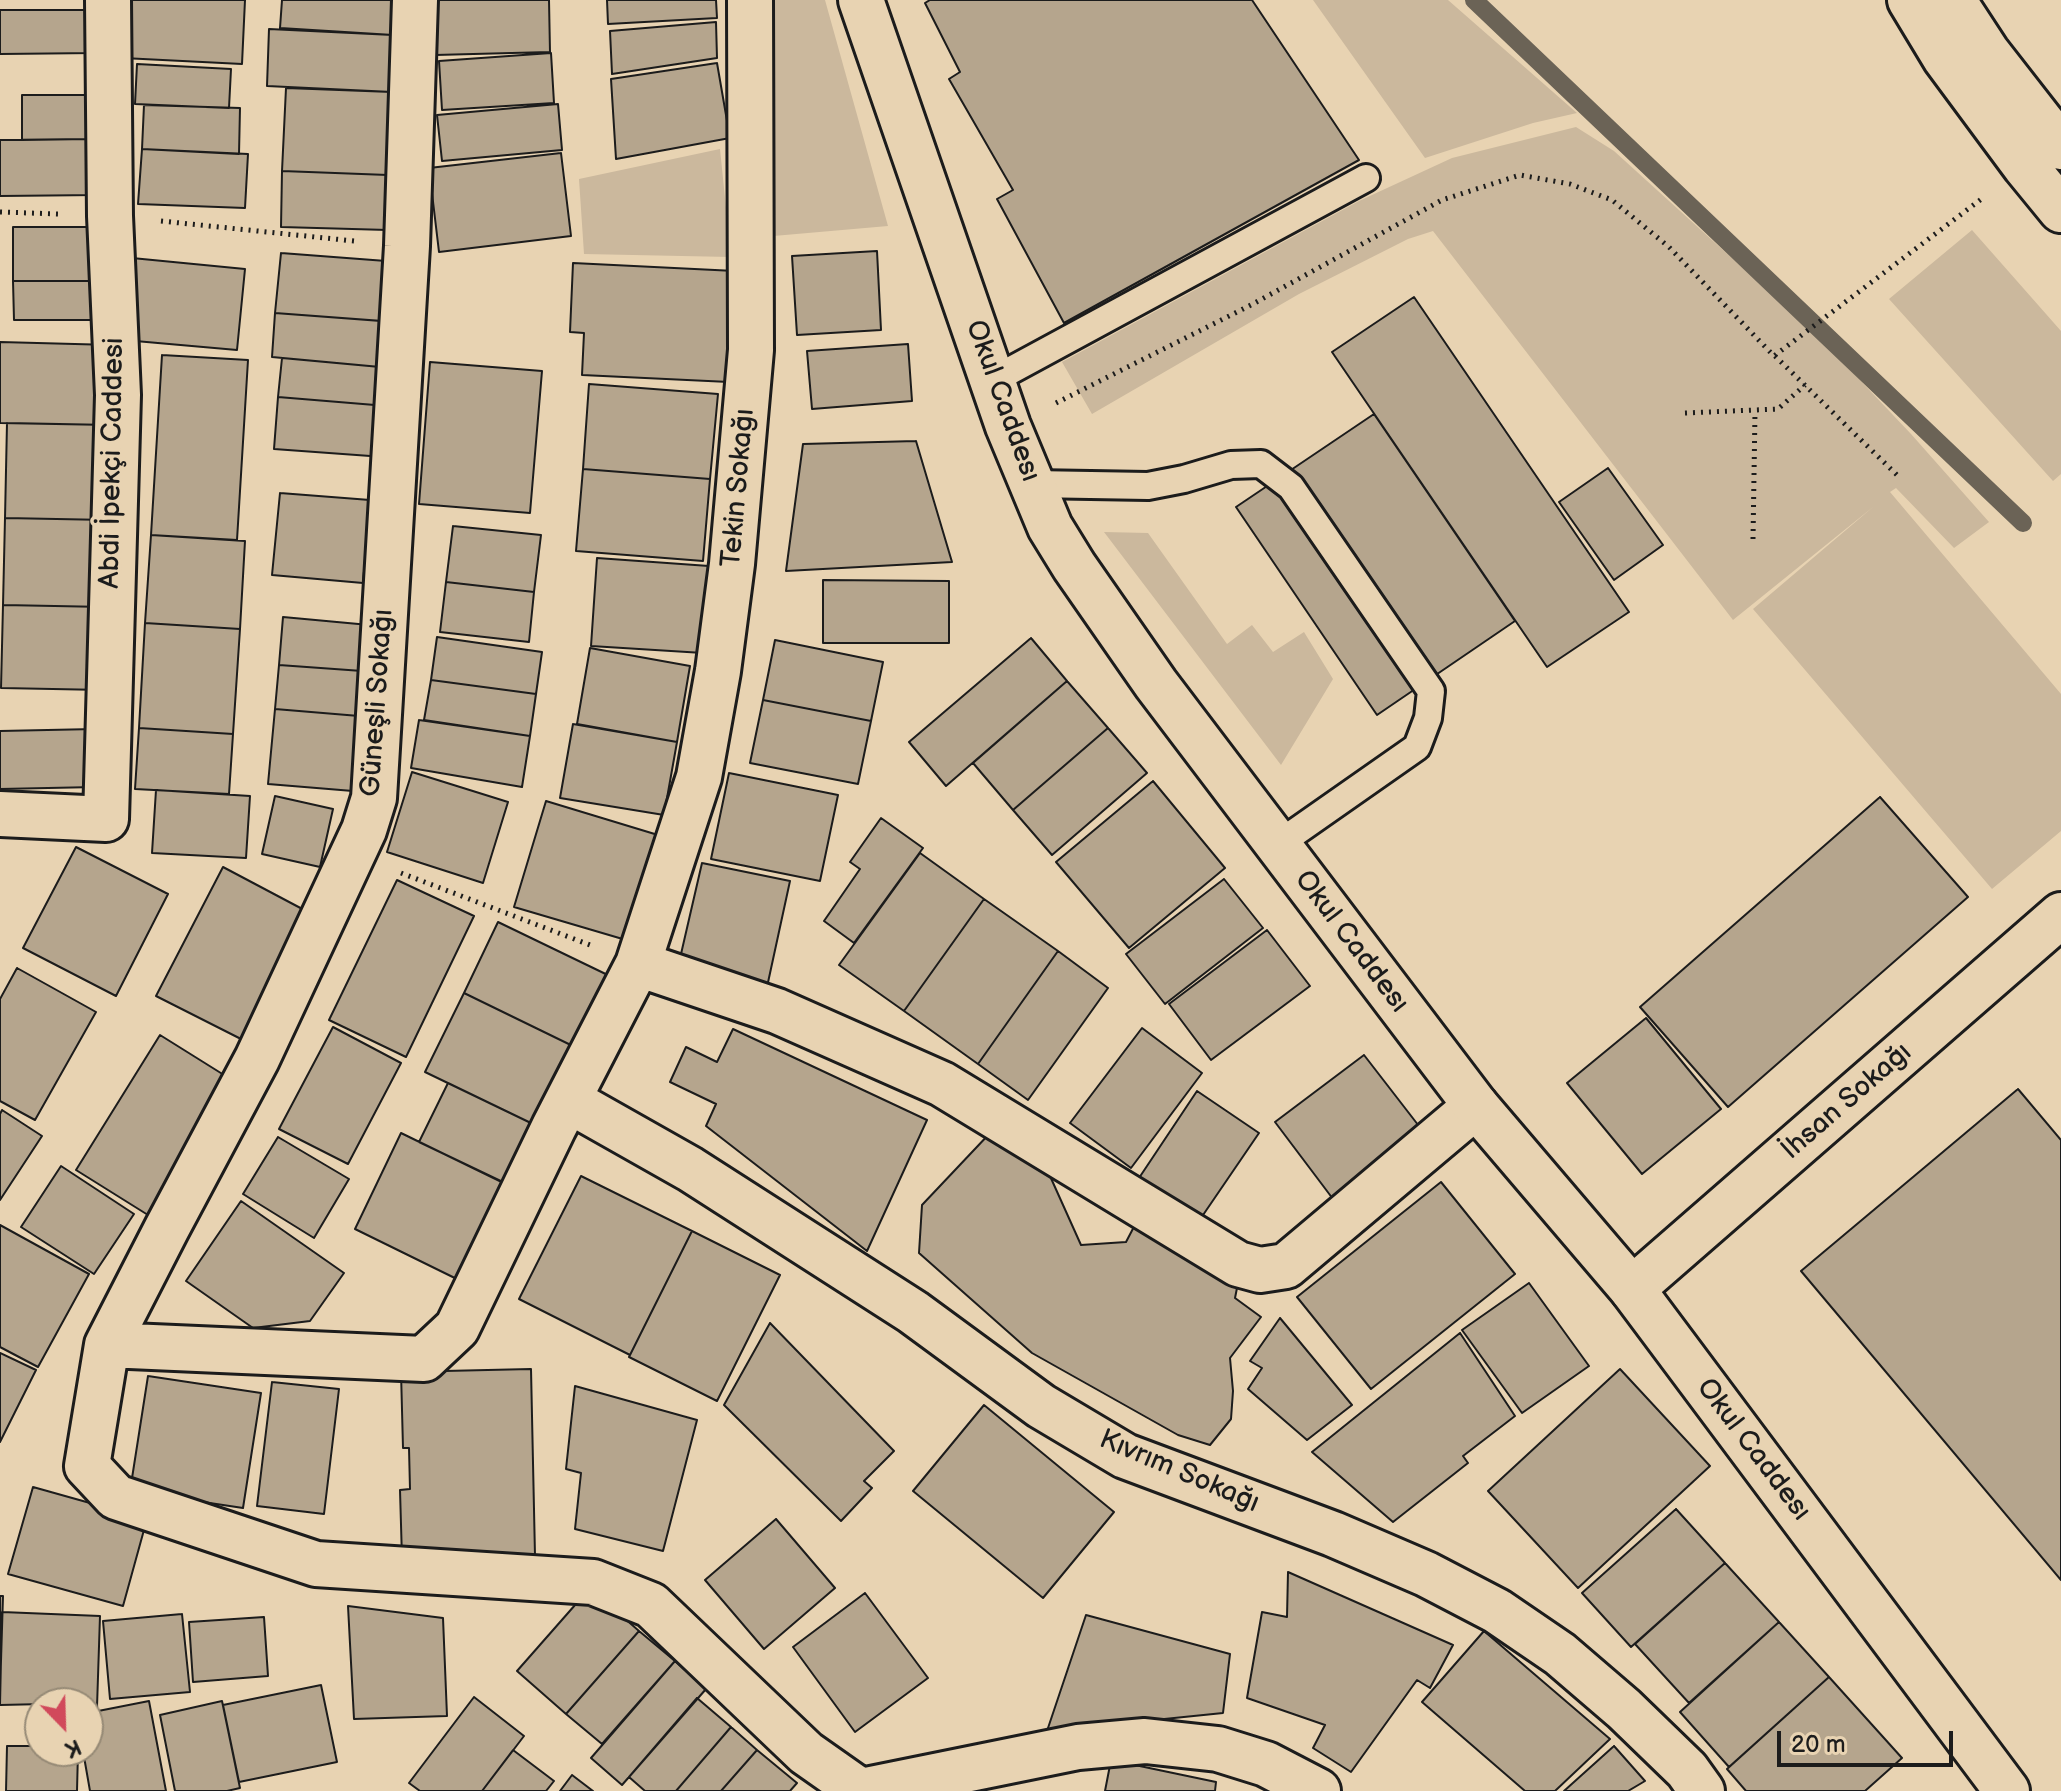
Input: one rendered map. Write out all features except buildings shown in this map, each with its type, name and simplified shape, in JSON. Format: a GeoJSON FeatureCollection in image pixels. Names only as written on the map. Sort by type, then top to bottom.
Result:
{"type":"FeatureCollection","features":[{"type":"Feature","properties":{"kind":"street","name":"Abdi İpekçi Caddesi"},"geometry":{"type":"LineString","coordinates":[[0,814],[106,819],[118,395],[110,216],[108,0]]}},
{"type":"Feature","properties":{"kind":"street","name":"Güneşli Sokağı"},"geometry":{"type":"LineString","coordinates":[[415,0],[407,246],[374,798],[364,830],[257,1059],[107,1345],[87,1466],[116,1497],[316,1564],[593,1582],[651,1605],[806,1753],[861,1791]]}},
{"type":"Feature","properties":{"kind":"street","name":"Tekin Sokağı"},"geometry":{"type":"LineString","coordinates":[[107,1345],[424,1359],[457,1328],[638,964],[699,777],[718,671],[732,564],[751,350],[750,0]]}},
{"type":"Feature","properties":{"kind":"street","name":"Okul Caddesı"},"geometry":{"type":"LineString","coordinates":[[861,0],[1008,426],[1050,527],[1074,566],[1156,684],[1277,845],[1476,1106],[1632,1289],[2007,1791]]}},
{"type":"Feature","properties":{"kind":"street"},"geometry":{"type":"LineString","coordinates":[[1910,0],[1945,58],[2043,157]]}},
{"type":"Feature","properties":{"kind":"street"},"geometry":{"type":"LineString","coordinates":[[1953,0],[1987,52],[2043,157],[2061,210]]}},
{"type":"Feature","properties":{"kind":"street","name":"İhsan Sokağı"},"geometry":{"type":"LineString","coordinates":[[1632,1289],[2061,915]]}},
{"type":"Feature","properties":{"kind":"street"},"geometry":{"type":"LineString","coordinates":[[638,964],[777,1011],[942,1084],[1238,1264],[1260,1270],[1286,1266],[1476,1106]]}},
{"type":"Feature","properties":{"kind":"street","name":"Kıvrım Sokağı"},"geometry":{"type":"LineString","coordinates":[[568,1100],[690,1169],[913,1312],[1041,1406],[1125,1456],[1333,1534],[1426,1574],[1497,1611],[1560,1654],[1624,1709],[1687,1770],[1702,1791]]}},
{"type":"Feature","properties":{"kind":"street"},"geometry":{"type":"LineString","coordinates":[[861,1791],[1078,1747],[1145,1741],[1218,1749],[1266,1764],[1318,1791]]}},
{"type":"Feature","properties":{"kind":"lane"},"geometry":{"type":"LineString","coordinates":[[993,380],[1366,178]]}},
{"type":"Feature","properties":{"kind":"lane"},"geometry":{"type":"LineString","coordinates":[[1033,484],[1148,486],[1231,465],[1261,464],[1291,487],[1431,691],[1428,718],[1417,747],[1277,845]]}},
{"type":"Feature","properties":{"kind":"path"},"geometry":{"type":"LineString","coordinates":[[1774,356],[1871,281],[2043,157]]}},
{"type":"Feature","properties":{"kind":"path"},"geometry":{"type":"LineString","coordinates":[[1008,426],[1251,305],[1442,200],[1520,175],[1570,184],[1612,200],[1669,247],[1774,356],[1897,475]]}},
{"type":"Feature","properties":{"kind":"path"},"geometry":{"type":"LineString","coordinates":[[0,212],[110,216],[407,246]]}},
{"type":"Feature","properties":{"kind":"path"},"geometry":{"type":"LineString","coordinates":[[1685,413],[1778,409],[1805,385]]}},
{"type":"Feature","properties":{"kind":"path"},"geometry":{"type":"LineString","coordinates":[[1753,539],[1755,412]]}},
{"type":"Feature","properties":{"kind":"path"},"geometry":{"type":"LineString","coordinates":[[351,854],[638,964]]}},
{"type":"Feature","properties":{"kind":"shaded area"},"geometry":{"type":"Polygon","coordinates":[[[775,0],[825,0],[888,226],[762,237],[775,0]]]}},
{"type":"Feature","properties":{"kind":"shaded area"},"geometry":{"type":"Polygon","coordinates":[[[1313,0],[1448,0],[1577,113],[1533,123],[1425,158],[1313,0]]]}},
{"type":"Feature","properties":{"kind":"shaded area"},"geometry":{"type":"Polygon","coordinates":[[[1576,127],[1614,151],[1821,339],[1989,522],[1954,548],[1896,488],[1890,492],[2061,694],[2061,831],[1992,889],[1753,609],[1873,507],[1733,620],[1433,231],[1408,239],[1299,294],[1092,414],[1062,362],[1359,201],[1452,158],[1576,127]]]}},
{"type":"Feature","properties":{"kind":"shaded area"},"geometry":{"type":"Polygon","coordinates":[[[720,149],[731,257],[584,254],[579,179],[720,149]]]}},
{"type":"Feature","properties":{"kind":"shaded area"},"geometry":{"type":"Polygon","coordinates":[[[1972,230],[2061,331],[2061,474],[2053,481],[1889,299],[1972,230]]]}},
{"type":"Feature","properties":{"kind":"shaded area"},"geometry":{"type":"Polygon","coordinates":[[[1104,532],[1148,533],[1227,644],[1252,625],[1273,652],[1304,632],[1333,679],[1281,765],[1104,532]]]}},
{"type":"Feature","properties":{"kind":"waterway"},"geometry":{"type":"LineString","coordinates":[[1474,0],[2023,523]]}}]}
